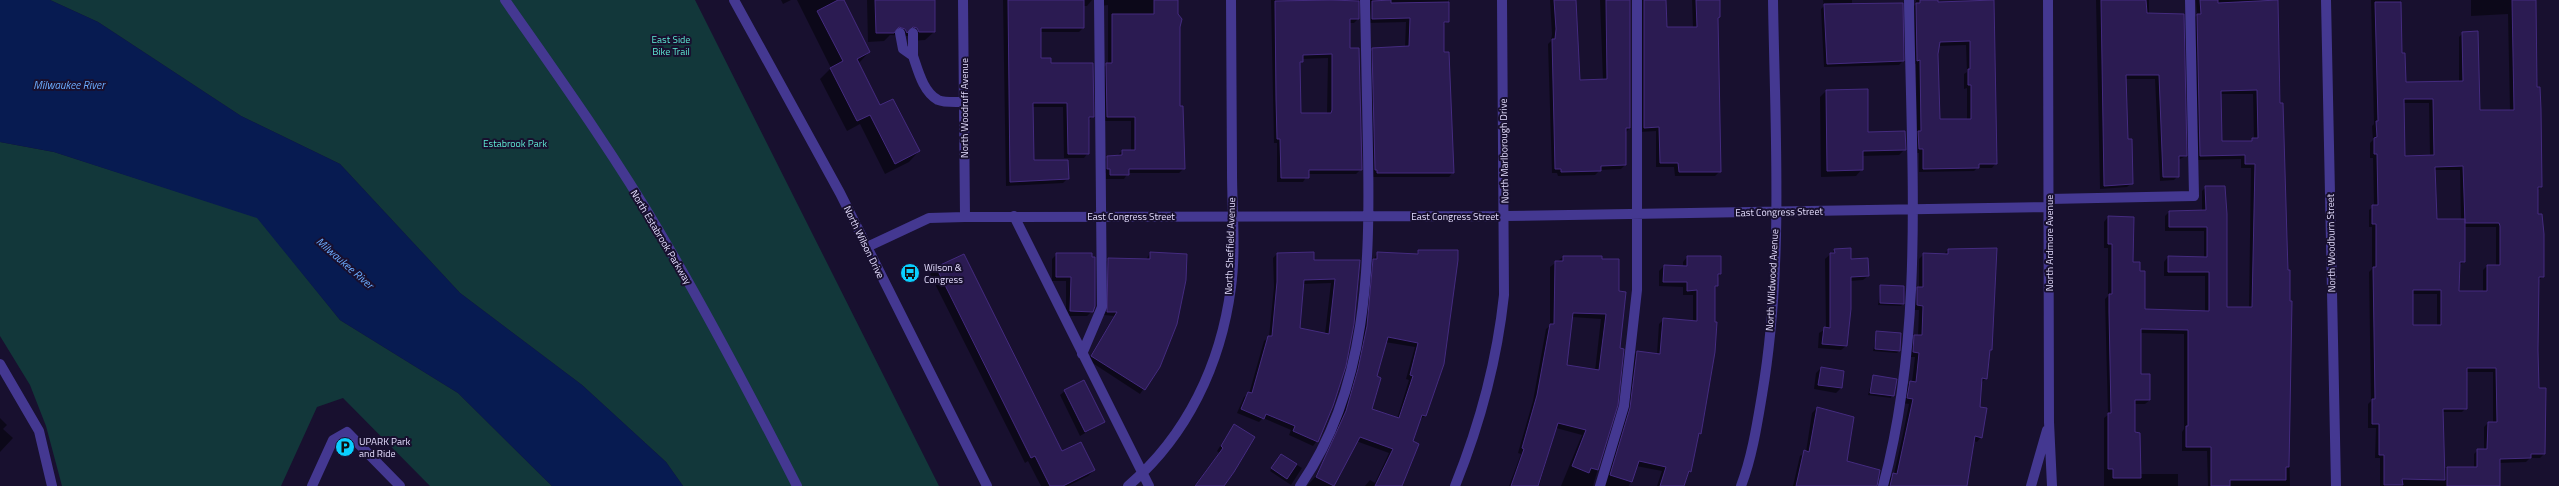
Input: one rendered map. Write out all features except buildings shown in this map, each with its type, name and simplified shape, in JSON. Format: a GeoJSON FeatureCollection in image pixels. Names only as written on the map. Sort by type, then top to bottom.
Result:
{"type":"FeatureCollection","features":[{"type":"Feature","properties":{"kind":"street","name":"North Estabrook Parkway"},"geometry":{"type":"LineString","coordinates":[[505,0],[596,131],[659,231],[718,336],[797,486]]}},
{"type":"Feature","properties":{"kind":"street","name":"North Wilson Drive"},"geometry":{"type":"LineString","coordinates":[[734,0],[867,248],[987,486]]}},
{"type":"Feature","properties":{"kind":"street","name":"North Woodruff Avenue"},"geometry":{"type":"LineString","coordinates":[[963,0],[965,217]]}},
{"type":"Feature","properties":{"kind":"street"},"geometry":{"type":"LineString","coordinates":[[1082,354],[1102,307],[1099,0]]}},
{"type":"Feature","properties":{"kind":"street","name":"North Sheffield Avenue"},"geometry":{"type":"LineString","coordinates":[[1128,486],[1142,474],[1173,439],[1203,389],[1222,338],[1231,286],[1231,0]]}},
{"type":"Feature","properties":{"kind":"street"},"geometry":{"type":"LineString","coordinates":[[1300,486],[1334,424],[1349,382],[1366,292],[1368,216],[1365,0]]}},
{"type":"Feature","properties":{"kind":"street","name":"North Marlborough Drive"},"geometry":{"type":"LineString","coordinates":[[1455,486],[1473,442],[1491,375],[1500,330],[1504,295],[1505,216],[1502,0]]}},
{"type":"Feature","properties":{"kind":"street"},"geometry":{"type":"LineString","coordinates":[[1600,486],[1624,406],[1637,290],[1637,0]]}},
{"type":"Feature","properties":{"kind":"street","name":"North Wildwood Avenue"},"geometry":{"type":"LineString","coordinates":[[1741,486],[1755,435],[1767,364],[1773,297],[1776,212],[1773,0]]}},
{"type":"Feature","properties":{"kind":"street"},"geometry":{"type":"LineString","coordinates":[[1884,486],[1890,461],[1905,371],[1912,209],[1909,0]]}},
{"type":"Feature","properties":{"kind":"street","name":"North Ardmore Avenue"},"geometry":{"type":"LineString","coordinates":[[2048,0],[2049,422],[2052,486]]}},
{"type":"Feature","properties":{"kind":"street","name":"East Congress Street"},"geometry":{"type":"LineString","coordinates":[[867,248],[929,218],[1014,216],[1505,216],[1776,212],[1912,209],[2194,196],[2190,0]]}},
{"type":"Feature","properties":{"kind":"street","name":"North Woodburn Street"},"geometry":{"type":"LineString","coordinates":[[2326,0],[2336,486]]}},
{"type":"Feature","properties":{"kind":"street"},"geometry":{"type":"LineString","coordinates":[[900,33],[903,49],[913,56]]}},
{"type":"Feature","properties":{"kind":"street"},"geometry":{"type":"LineString","coordinates":[[913,33],[913,56],[925,86],[933,96],[939,100],[964,102]]}},
{"type":"Feature","properties":{"kind":"street"},"geometry":{"type":"LineString","coordinates":[[1014,216],[1149,486]]}},
{"type":"Feature","properties":{"kind":"street"},"geometry":{"type":"LineString","coordinates":[[0,364],[40,431],[52,486]]}},
{"type":"Feature","properties":{"kind":"street"},"geometry":{"type":"LineString","coordinates":[[2030,486],[2049,422]]}},
{"type":"Feature","properties":{"kind":"street"},"geometry":{"type":"LineString","coordinates":[[312,486],[333,440],[347,432],[400,486]]}},
{"type":"Feature","properties":{"kind":"green space","name":"Estabrook Park"},"geometry":{"type":"Polygon","coordinates":[[[50,0],[695,0],[939,486],[683,486],[666,462],[582,385],[460,293],[340,164],[241,116],[98,22],[50,0]]]}},
{"type":"Feature","properties":{"kind":"green space"},"geometry":{"type":"Polygon","coordinates":[[[0,142],[54,152],[257,217],[340,320],[458,393],[552,486],[430,486],[343,398],[317,407],[281,486],[62,486],[46,426],[30,385],[0,336],[0,142]]]}},
{"type":"Feature","properties":{"kind":"water","name":"Milwaukee River"},"geometry":{"type":"Polygon","coordinates":[[[0,0],[50,0],[98,22],[241,116],[340,164],[460,293],[582,385],[666,462],[683,486],[552,486],[458,393],[340,320],[257,218],[54,152],[0,142],[0,0]]]}},
{"type":"Feature","properties":{"kind":"place","name":"Wilson & Congress"},"geometry":{"type":"Point","coordinates":[910,273]}},
{"type":"Feature","properties":{"kind":"place","name":"UPARK Park and Ride"},"geometry":{"type":"Point","coordinates":[345,447]}},
{"type":"Feature","properties":{"kind":"park label","name":"East Side Bike Trail"},"geometry":{"type":"Point","coordinates":[671,44]}}]}
